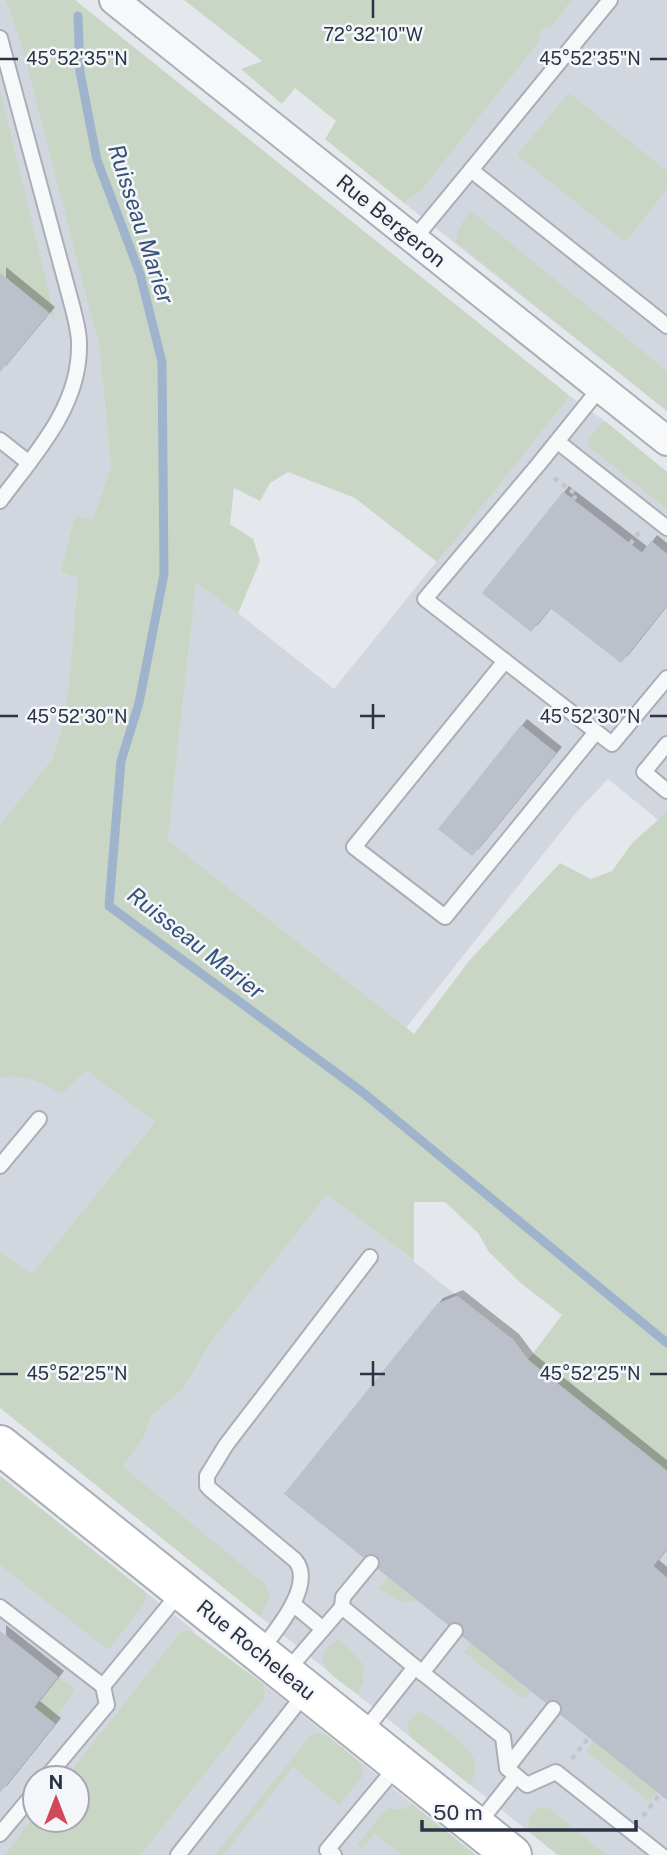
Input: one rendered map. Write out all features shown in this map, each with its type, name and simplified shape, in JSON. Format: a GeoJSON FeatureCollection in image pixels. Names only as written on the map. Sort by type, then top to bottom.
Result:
{"type":"FeatureCollection","features":[{"type":"Feature","properties":{"kind":"street","name":"Rue Bergeron"},"geometry":{"type":"LineString","coordinates":[[114,0],[667,442]]}},
{"type":"Feature","properties":{"kind":"street","name":"Rue Rocheleau"},"geometry":{"type":"LineString","coordinates":[[0,1445],[512,1855]]}},
{"type":"Feature","properties":{"kind":"lane"},"geometry":{"type":"LineString","coordinates":[[414,239],[610,0]]}},
{"type":"Feature","properties":{"kind":"lane"},"geometry":{"type":"LineString","coordinates":[[0,38],[80,345],[74,380],[60,418],[0,501]]}},
{"type":"Feature","properties":{"kind":"lane"},"geometry":{"type":"LineString","coordinates":[[471,170],[667,326]]}},
{"type":"Feature","properties":{"kind":"lane"},"geometry":{"type":"LineString","coordinates":[[600,388],[558,442],[425,599],[612,744],[667,678]]}},
{"type":"Feature","properties":{"kind":"lane"},"geometry":{"type":"LineString","coordinates":[[0,440],[29,463]]}},
{"type":"Feature","properties":{"kind":"lane"},"geometry":{"type":"LineString","coordinates":[[558,442],[667,527]]}},
{"type":"Feature","properties":{"kind":"lane"},"geometry":{"type":"LineString","coordinates":[[505,661],[354,848],[446,918],[596,732]]}},
{"type":"Feature","properties":{"kind":"lane"},"geometry":{"type":"LineString","coordinates":[[667,744],[644,772],[667,792]]}},
{"type":"Feature","properties":{"kind":"lane"},"geometry":{"type":"LineString","coordinates":[[0,1167],[39,1119]]}},
{"type":"Feature","properties":{"kind":"lane"},"geometry":{"type":"LineString","coordinates":[[284,1672],[287,1617],[302,1572],[299,1565],[207,1486],[207,1476],[226,1445],[370,1257]]}},
{"type":"Feature","properties":{"kind":"lane"},"geometry":{"type":"LineString","coordinates":[[178,1855],[284,1672],[342,1607],[343,1597],[371,1563]]}},
{"type":"Feature","properties":{"kind":"lane"},"geometry":{"type":"LineString","coordinates":[[103,1686],[182,1590]]}},
{"type":"Feature","properties":{"kind":"lane"},"geometry":{"type":"LineString","coordinates":[[293,1604],[323,1629]]}},
{"type":"Feature","properties":{"kind":"lane"},"geometry":{"type":"LineString","coordinates":[[0,1607],[103,1686],[107,1705],[58,1764]]}},
{"type":"Feature","properties":{"kind":"lane"},"geometry":{"type":"LineString","coordinates":[[342,1607],[503,1737],[511,1772],[527,1785],[555,1772],[661,1855]]}},
{"type":"Feature","properties":{"kind":"lane"},"geometry":{"type":"LineString","coordinates":[[362,1735],[455,1630]]}},
{"type":"Feature","properties":{"kind":"lane"},"geometry":{"type":"LineString","coordinates":[[476,1826],[553,1709]]}},
{"type":"Feature","properties":{"kind":"lane"},"geometry":{"type":"LineString","coordinates":[[334,1855],[327,1850],[398,1764]]}},
{"type":"Feature","properties":{"kind":"lane"},"geometry":{"type":"LineString","coordinates":[[0,1834],[21,1809]]}},
{"type":"Feature","properties":{"kind":"path"},"geometry":{"type":"LineString","coordinates":[[552,476],[577,495],[573,499]]}},
{"type":"Feature","properties":{"kind":"path"},"geometry":{"type":"LineString","coordinates":[[629,544],[635,536]]}},
{"type":"Feature","properties":{"kind":"path"},"geometry":{"type":"LineString","coordinates":[[581,1747],[589,1737]]}},
{"type":"Feature","properties":{"kind":"path"},"geometry":{"type":"LineString","coordinates":[[653,1804],[660,1794]]}},
{"type":"Feature","properties":{"kind":"shaded area"},"geometry":{"type":"Polygon","coordinates":[[[0,0],[51,0],[90,310],[99,346],[111,466],[93,521],[75,516],[60,572],[78,578],[69,683],[61,732],[52,759],[0,824],[0,0]]]}},
{"type":"Feature","properties":{"kind":"shaded area"},"geometry":{"type":"Polygon","coordinates":[[[572,0],[667,0],[667,411],[404,203],[421,191],[539,42],[541,29],[551,26],[572,0]]]}},
{"type":"Feature","properties":{"kind":"shaded area"},"geometry":{"type":"Polygon","coordinates":[[[570,396],[667,472],[667,827],[608,779],[574,815],[406,1028],[168,840],[196,582],[334,689],[570,396]]]}},
{"type":"Feature","properties":{"kind":"shaded area"},"geometry":{"type":"Polygon","coordinates":[[[0,1003],[155,1122],[0,1314],[0,1003]]]}},
{"type":"Feature","properties":{"kind":"shaded area"},"geometry":{"type":"Polygon","coordinates":[[[327,1193],[513,1340],[528,1360],[667,1471],[667,1855],[558,1855],[102,1490],[113,1481],[144,1437],[152,1415],[182,1390],[214,1338],[327,1193]]]}},
{"type":"Feature","properties":{"kind":"shaded area"},"geometry":{"type":"Polygon","coordinates":[[[0,1476],[197,1633],[190,1630],[181,1631],[76,1764],[21,1764],[21,1833],[4,1855],[0,1855],[0,1476]]]}},
{"type":"Feature","properties":{"kind":"shaded area"},"geometry":{"type":"Polygon","coordinates":[[[264,1684],[476,1855],[141,1855],[264,1699],[264,1684]]]}},
{"type":"Feature","properties":{"kind":"green space"},"geometry":{"type":"Polygon","coordinates":[[[6,0],[75,0],[570,396],[437,562],[355,498],[288,472],[270,483],[260,501],[234,488],[230,524],[253,539],[260,561],[238,613],[196,583],[168,840],[414,1034],[469,961],[560,863],[591,879],[612,871],[633,842],[667,812],[667,1471],[528,1360],[562,1315],[522,1284],[489,1252],[478,1233],[445,1202],[414,1202],[414,1261],[327,1194],[214,1338],[182,1390],[152,1415],[144,1437],[123,1467],[265,1584],[270,1596],[260,1617],[0,1408],[0,1252],[32,1274],[155,1122],[86,1070],[61,1094],[32,1080],[16,1076],[0,1078],[0,824],[52,759],[61,732],[69,683],[78,578],[60,572],[75,516],[93,520],[111,466],[99,346],[24,53],[6,0]]]}},
{"type":"Feature","properties":{"kind":"green space"},"geometry":{"type":"Polygon","coordinates":[[[184,0],[572,0],[551,27],[541,29],[539,42],[421,191],[404,203],[325,139],[336,121],[295,88],[282,104],[241,69],[262,61],[184,0]]]}},
{"type":"Feature","properties":{"kind":"green space"},"geometry":{"type":"Polygon","coordinates":[[[0,90],[55,318],[0,273],[0,90]]]}},
{"type":"Feature","properties":{"kind":"green space"},"geometry":{"type":"Polygon","coordinates":[[[568,94],[667,171],[667,189],[625,242],[517,155],[568,94]]]}},
{"type":"Feature","properties":{"kind":"green space"},"geometry":{"type":"Polygon","coordinates":[[[471,211],[667,371],[667,411],[456,242],[461,225],[471,211]]]}},
{"type":"Feature","properties":{"kind":"green space"},"geometry":{"type":"Polygon","coordinates":[[[606,422],[667,472],[667,509],[589,447],[588,441],[601,423],[606,422]]]}},
{"type":"Feature","properties":{"kind":"green space"},"geometry":{"type":"Polygon","coordinates":[[[0,1476],[145,1592],[144,1604],[108,1650],[0,1565],[0,1476]]]}},
{"type":"Feature","properties":{"kind":"green space"},"geometry":{"type":"Polygon","coordinates":[[[388,1577],[417,1600],[402,1602],[379,1588],[388,1577]]]}},
{"type":"Feature","properties":{"kind":"green space"},"geometry":{"type":"Polygon","coordinates":[[[190,1630],[264,1684],[264,1699],[141,1855],[4,1855],[21,1833],[91,1834],[91,1764],[76,1764],[181,1631],[190,1630]]]}},
{"type":"Feature","properties":{"kind":"green space"},"geometry":{"type":"Polygon","coordinates":[[[338,1639],[364,1666],[363,1681],[358,1694],[340,1682],[324,1664],[325,1651],[338,1639]]]}},
{"type":"Feature","properties":{"kind":"green space"},"geometry":{"type":"Polygon","coordinates":[[[471,1643],[531,1692],[523,1699],[464,1652],[471,1643]]]}},
{"type":"Feature","properties":{"kind":"green space"},"geometry":{"type":"Polygon","coordinates":[[[58,1677],[75,1691],[52,1721],[34,1707],[58,1677]]]}},
{"type":"Feature","properties":{"kind":"green space"},"geometry":{"type":"Polygon","coordinates":[[[422,1712],[460,1742],[472,1756],[475,1769],[470,1785],[410,1737],[407,1722],[415,1714],[422,1712]]]}},
{"type":"Feature","properties":{"kind":"green space"},"geometry":{"type":"Polygon","coordinates":[[[317,1733],[326,1735],[362,1764],[362,1777],[339,1805],[293,1767],[223,1855],[215,1855],[310,1736],[317,1733]]]}},
{"type":"Feature","properties":{"kind":"green space"},"geometry":{"type":"Polygon","coordinates":[[[593,1741],[657,1792],[649,1801],[586,1751],[593,1741]]]}},
{"type":"Feature","properties":{"kind":"green space"},"geometry":{"type":"Polygon","coordinates":[[[412,1804],[476,1855],[402,1855],[374,1833],[362,1849],[357,1845],[388,1807],[400,1810],[412,1804]]]}},
{"type":"Feature","properties":{"kind":"green space"},"geometry":{"type":"Polygon","coordinates":[[[540,1807],[550,1809],[606,1855],[558,1855],[529,1832],[530,1817],[540,1807]]]}},
{"type":"Feature","properties":{"kind":"building"},"geometry":{"type":"Polygon","coordinates":[[[0,273],[49,313],[0,372],[0,273]]]}},
{"type":"Feature","properties":{"kind":"building"},"geometry":{"type":"Polygon","coordinates":[[[563,492],[642,553],[651,541],[667,554],[667,605],[621,663],[550,608],[531,632],[482,593],[563,492]]]}},
{"type":"Feature","properties":{"kind":"building"},"geometry":{"type":"Polygon","coordinates":[[[521,725],[556,753],[472,856],[438,829],[521,725]]]}},
{"type":"Feature","properties":{"kind":"building"},"geometry":{"type":"Polygon","coordinates":[[[457,1296],[513,1340],[528,1360],[667,1471],[667,1548],[653,1566],[667,1578],[667,1800],[284,1494],[437,1304],[457,1296]]]}},
{"type":"Feature","properties":{"kind":"building"},"geometry":{"type":"Polygon","coordinates":[[[0,1631],[58,1677],[34,1707],[55,1724],[0,1793],[0,1631]]]}},
{"type":"Feature","properties":{"kind":"waterway","name":"Ruisseau Marier"},"geometry":{"type":"LineString","coordinates":[[78,16],[80,72],[97,160],[140,274],[162,362],[164,574],[139,703],[121,761],[109,906],[361,1091],[667,1343]]}}]}
